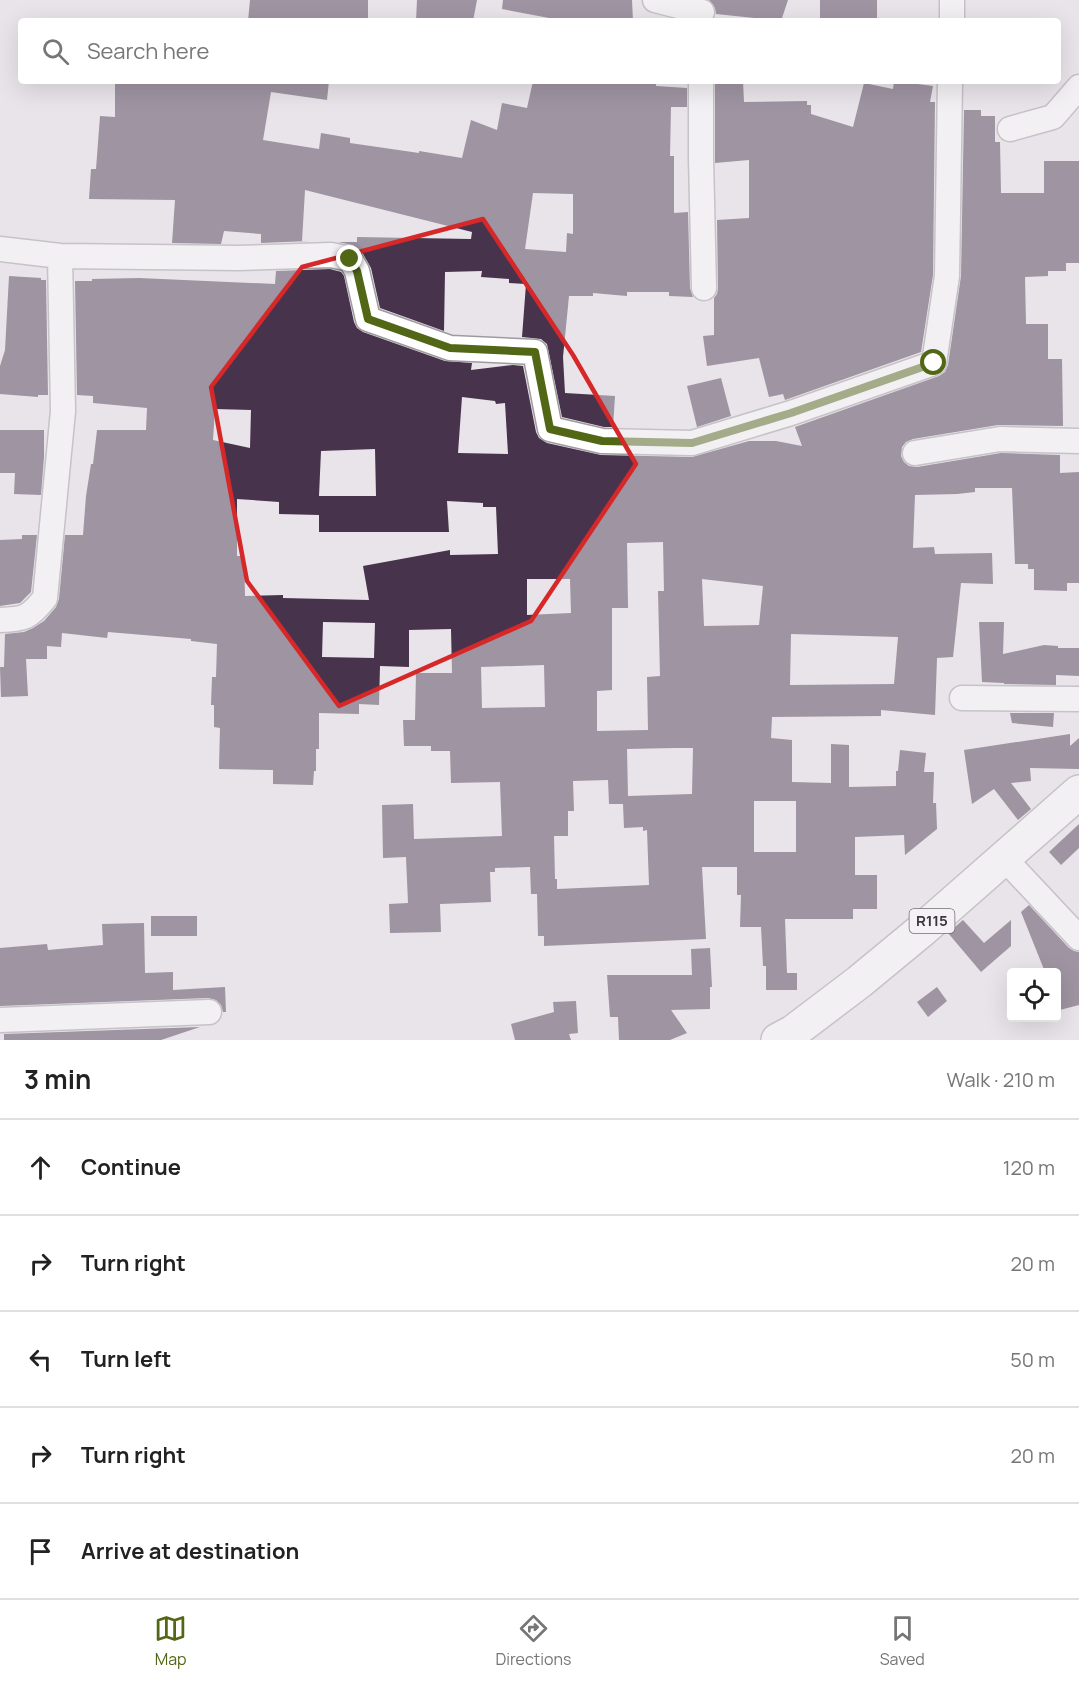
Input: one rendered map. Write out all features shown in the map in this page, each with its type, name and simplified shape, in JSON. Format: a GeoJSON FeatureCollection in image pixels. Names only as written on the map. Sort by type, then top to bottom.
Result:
{"type":"FeatureCollection","features":[{"type":"Feature","properties":{"kind":"main road","name":"R115"},"geometry":{"type":"LineString","coordinates":[[778,1040],[793,1032],[859,982],[1079,792]]}},
{"type":"Feature","properties":{"kind":"street"},"geometry":{"type":"LineString","coordinates":[[655,0],[702,11]]}},
{"type":"Feature","properties":{"kind":"street"},"geometry":{"type":"LineString","coordinates":[[952,0],[952,18]]}},
{"type":"Feature","properties":{"kind":"street"},"geometry":{"type":"LineString","coordinates":[[701,84],[704,288]]}},
{"type":"Feature","properties":{"kind":"street"},"geometry":{"type":"LineString","coordinates":[[0,249],[60,256],[238,258],[331,255],[350,259],[357,271],[368,319],[450,348],[535,352],[550,429],[602,441],[692,443],[791,413],[934,363],[946,276],[950,84]]}},
{"type":"Feature","properties":{"kind":"street"},"geometry":{"type":"LineString","coordinates":[[1010,129],[1053,117],[1079,87]]}},
{"type":"Feature","properties":{"kind":"street"},"geometry":{"type":"LineString","coordinates":[[0,620],[19,619],[33,614],[45,598],[63,411],[60,256]]}},
{"type":"Feature","properties":{"kind":"street"},"geometry":{"type":"LineString","coordinates":[[915,453],[1000,439],[1079,441]]}},
{"type":"Feature","properties":{"kind":"street"},"geometry":{"type":"LineString","coordinates":[[962,698],[1079,699]]}},
{"type":"Feature","properties":{"kind":"street"},"geometry":{"type":"LineString","coordinates":[[1004,858],[1079,938]]}},
{"type":"Feature","properties":{"kind":"street"},"geometry":{"type":"LineString","coordinates":[[0,1020],[208,1012]]}},
{"type":"Feature","properties":{"kind":"highlighted area"},"geometry":{"type":"Polygon","coordinates":[[[483,219],[573,355],[636,464],[531,621],[339,706],[247,581],[211,387],[302,267],[483,219]]]}},
{"type":"Feature","properties":{"kind":"building"},"geometry":{"type":"Polygon","coordinates":[[[250,0],[368,0],[368,18],[248,18],[250,0]]]}},
{"type":"Feature","properties":{"kind":"building"},"geometry":{"type":"Polygon","coordinates":[[[417,0],[477,0],[474,18],[416,18],[417,0]]]}},
{"type":"Feature","properties":{"kind":"building"},"geometry":{"type":"Polygon","coordinates":[[[503,0],[632,0],[633,18],[549,18],[502,9],[503,0]]]}},
{"type":"Feature","properties":{"kind":"building"},"geometry":{"type":"Polygon","coordinates":[[[709,0],[788,0],[782,18],[716,14],[709,0]]]}},
{"type":"Feature","properties":{"kind":"building"},"geometry":{"type":"Polygon","coordinates":[[[820,0],[877,0],[877,18],[820,18],[820,0]]]}},
{"type":"Feature","properties":{"kind":"building"},"geometry":{"type":"Polygon","coordinates":[[[115,84],[329,84],[327,100],[271,92],[263,140],[319,149],[321,133],[350,138],[350,143],[462,158],[471,120],[497,130],[502,103],[527,108],[532,84],[656,84],[656,86],[687,88],[687,107],[671,107],[670,156],[674,156],[674,213],[688,212],[690,288],[693,297],[669,296],[669,292],[627,292],[627,296],[593,293],[593,296],[569,296],[563,357],[565,393],[615,396],[613,427],[562,417],[547,344],[541,339],[522,337],[526,284],[509,283],[509,279],[481,277],[482,271],[445,272],[444,331],[380,308],[371,268],[362,252],[353,245],[338,242],[357,242],[357,237],[471,239],[472,232],[305,190],[302,241],[309,241],[261,243],[261,234],[224,231],[221,244],[172,243],[175,200],[89,199],[91,169],[96,169],[100,116],[115,117],[115,84]],[[533,193],[525,249],[566,252],[567,233],[573,234],[573,194],[533,193]]]}},
{"type":"Feature","properties":{"kind":"building"},"geometry":{"type":"Polygon","coordinates":[[[715,84],[743,84],[744,102],[807,101],[807,105],[811,105],[811,114],[853,127],[864,84],[893,89],[894,84],[933,86],[930,102],[935,102],[933,275],[921,352],[785,400],[783,394],[769,397],[759,358],[707,366],[703,336],[714,335],[714,298],[718,288],[717,220],[749,218],[749,160],[715,163],[715,84]]]}},
{"type":"Feature","properties":{"kind":"building"},"geometry":{"type":"Polygon","coordinates":[[[964,110],[981,110],[981,116],[995,116],[995,142],[1000,142],[1001,193],[1044,193],[1044,161],[1079,161],[1079,263],[1066,263],[1066,271],[1048,271],[1048,276],[1025,277],[1026,324],[1048,324],[1048,359],[1062,359],[1063,426],[998,425],[913,439],[902,447],[901,456],[909,466],[917,467],[1001,453],[1060,455],[1060,473],[1079,472],[1079,583],[1067,583],[1067,591],[1034,590],[1034,569],[1028,569],[1028,564],[1015,564],[1012,488],[975,488],[975,492],[915,495],[913,548],[934,547],[935,554],[992,553],[993,584],[961,583],[953,657],[937,658],[935,715],[881,710],[881,716],[772,717],[771,738],[792,740],[792,782],[831,783],[831,744],[849,745],[849,787],[896,786],[900,750],[926,753],[924,772],[934,772],[933,803],[936,803],[937,829],[905,855],[904,835],[855,837],[855,875],[877,875],[877,909],[853,909],[853,919],[785,919],[787,973],[797,973],[797,990],[766,990],[766,966],[763,966],[761,927],[740,927],[741,895],[737,895],[737,867],[702,867],[706,939],[544,946],[544,936],[538,936],[537,894],[531,894],[530,867],[495,868],[495,872],[490,872],[491,902],[440,904],[441,932],[390,933],[389,904],[408,903],[406,857],[383,858],[382,805],[413,804],[414,839],[502,836],[500,782],[451,783],[450,751],[431,751],[431,746],[404,746],[403,720],[415,720],[416,673],[452,673],[451,629],[409,630],[409,667],[380,666],[379,705],[359,704],[359,714],[319,713],[319,749],[316,749],[316,771],[314,771],[313,785],[273,784],[273,770],[219,769],[220,728],[214,727],[214,705],[211,705],[212,677],[216,677],[217,644],[191,641],[191,639],[108,632],[107,638],[62,633],[61,647],[47,646],[47,659],[26,659],[28,696],[1,697],[0,667],[4,667],[5,634],[24,632],[33,628],[44,621],[56,607],[59,599],[65,535],[83,535],[86,496],[97,430],[146,430],[147,408],[93,403],[93,396],[77,395],[75,281],[139,278],[275,284],[276,271],[330,269],[341,272],[344,276],[354,322],[363,332],[445,361],[472,363],[471,370],[523,366],[536,432],[539,438],[547,443],[601,455],[692,457],[749,441],[776,441],[802,446],[795,427],[945,372],[948,365],[961,276],[964,110]],[[462,397],[458,453],[508,454],[505,403],[496,404],[495,401],[462,397]],[[215,409],[213,440],[250,448],[251,410],[215,409]],[[375,449],[321,451],[319,496],[376,496],[375,449]],[[237,499],[237,556],[244,556],[245,596],[283,595],[283,598],[369,600],[363,566],[450,550],[450,555],[498,554],[496,507],[483,507],[483,503],[447,501],[449,532],[319,532],[319,515],[279,514],[279,502],[237,499]],[[663,542],[627,543],[628,608],[612,608],[612,690],[597,691],[597,731],[648,730],[647,677],[660,676],[658,591],[664,591],[663,542]],[[527,579],[527,615],[571,613],[570,579],[527,579]],[[702,579],[704,626],[759,625],[763,586],[702,579]],[[323,622],[322,657],[374,658],[375,623],[323,622]],[[791,634],[790,685],[894,684],[898,637],[791,634]],[[544,665],[481,667],[482,708],[545,707],[544,665]],[[693,748],[627,749],[628,796],[692,794],[693,748]],[[608,780],[573,781],[574,811],[568,811],[568,836],[554,836],[557,889],[649,885],[647,830],[643,831],[643,827],[624,828],[623,804],[609,804],[608,780]],[[754,801],[754,852],[796,852],[796,801],[754,801]]]}},
{"type":"Feature","properties":{"kind":"building"},"geometry":{"type":"Polygon","coordinates":[[[9,276],[46,280],[48,395],[38,395],[38,397],[0,394],[0,366],[5,350],[9,276]]]}},
{"type":"Feature","properties":{"kind":"building"},"geometry":{"type":"Polygon","coordinates":[[[721,378],[731,416],[697,427],[687,386],[721,378]]]}},
{"type":"Feature","properties":{"kind":"building"},"geometry":{"type":"Polygon","coordinates":[[[0,430],[44,430],[41,495],[14,494],[15,473],[0,473],[0,430]]]}},
{"type":"Feature","properties":{"kind":"building"},"geometry":{"type":"Polygon","coordinates":[[[22,535],[37,535],[31,592],[20,603],[0,606],[0,540],[22,539],[22,535]]]}},
{"type":"Feature","properties":{"kind":"building"},"geometry":{"type":"Polygon","coordinates":[[[979,622],[1004,622],[1003,654],[1044,645],[1079,648],[1079,676],[1056,675],[1056,685],[982,682],[979,622]]]}},
{"type":"Feature","properties":{"kind":"building"},"geometry":{"type":"Polygon","coordinates":[[[1010,713],[1054,713],[1053,727],[1012,723],[1010,713]]]}},
{"type":"Feature","properties":{"kind":"building"},"geometry":{"type":"Polygon","coordinates":[[[1070,734],[1070,746],[1079,738],[1079,769],[1030,768],[1031,781],[1011,783],[1031,809],[1018,820],[994,789],[972,804],[964,750],[1070,734]]]}},
{"type":"Feature","properties":{"kind":"building"},"geometry":{"type":"Polygon","coordinates":[[[1079,824],[1079,848],[1061,865],[1049,852],[1079,824]]]}},
{"type":"Feature","properties":{"kind":"building"},"geometry":{"type":"Polygon","coordinates":[[[1029,905],[1069,948],[1079,952],[1079,1005],[1061,1010],[1061,968],[1043,968],[1021,912],[1029,905]]]}},
{"type":"Feature","properties":{"kind":"building"},"geometry":{"type":"Polygon","coordinates":[[[151,916],[197,916],[197,936],[151,936],[151,916]]]}},
{"type":"Feature","properties":{"kind":"building"},"geometry":{"type":"Polygon","coordinates":[[[963,920],[984,943],[1011,920],[1011,946],[981,972],[948,933],[963,920]]]}},
{"type":"Feature","properties":{"kind":"building"},"geometry":{"type":"Polygon","coordinates":[[[144,923],[145,973],[173,972],[173,990],[225,987],[226,1012],[223,1012],[216,1000],[208,998],[0,1006],[0,948],[47,944],[48,950],[103,945],[102,924],[144,923]]]}},
{"type":"Feature","properties":{"kind":"building"},"geometry":{"type":"Polygon","coordinates":[[[710,948],[712,987],[710,987],[710,1009],[671,1010],[687,1033],[670,1040],[619,1040],[618,1017],[610,1017],[607,975],[692,975],[691,949],[710,948]]]}},
{"type":"Feature","properties":{"kind":"building"},"geometry":{"type":"Polygon","coordinates":[[[937,987],[947,1001],[928,1017],[917,1002],[937,987]]]}},
{"type":"Feature","properties":{"kind":"building"},"geometry":{"type":"Polygon","coordinates":[[[576,1001],[578,1033],[569,1034],[571,1040],[515,1040],[511,1024],[554,1012],[553,1002],[576,1001]]]}},
{"type":"Feature","properties":{"kind":"building"},"geometry":{"type":"Polygon","coordinates":[[[200,1027],[161,1040],[4,1040],[4,1034],[200,1027]]]}},
{"type":"Feature","properties":{"kind":"route"},"geometry":{"type":"LineString","coordinates":[[350,259],[357,271],[368,319],[450,348],[535,352],[550,429],[602,441],[692,443],[791,413],[934,363]]}}]}
